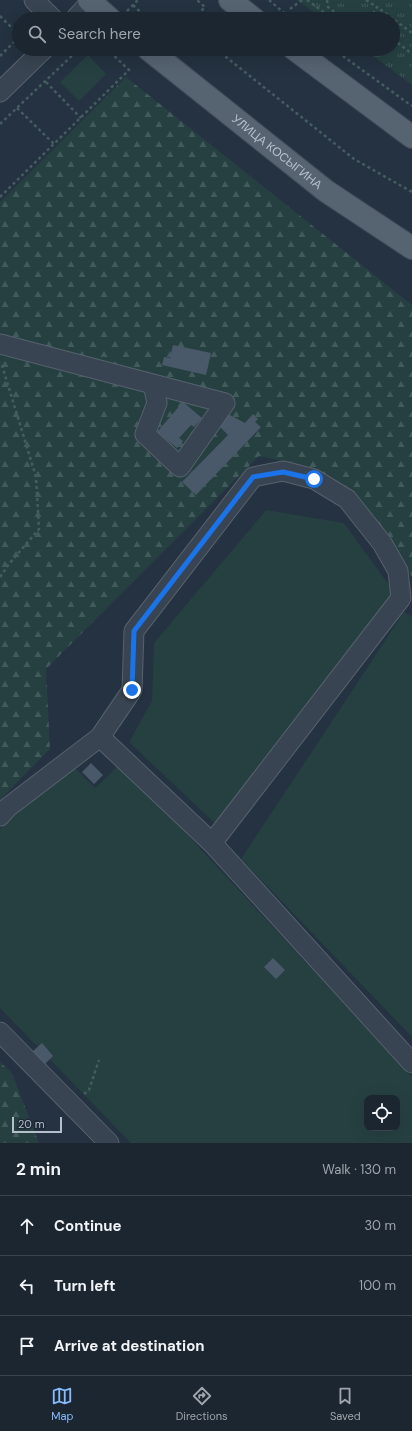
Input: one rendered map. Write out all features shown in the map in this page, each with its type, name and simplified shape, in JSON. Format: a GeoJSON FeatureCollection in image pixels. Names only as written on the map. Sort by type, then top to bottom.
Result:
{"type":"FeatureCollection","features":[{"type":"Feature","properties":{"kind":"main road"},"geometry":{"type":"LineString","coordinates":[[230,0],[245,12]]}},
{"type":"Feature","properties":{"kind":"main road"},"geometry":{"type":"LineString","coordinates":[[90,1],[113,12]]}},
{"type":"Feature","properties":{"kind":"main road","name":"УЛИЦА КОСЫГИНА"},"geometry":{"type":"LineString","coordinates":[[157,56],[326,191],[412,248]]}},
{"type":"Feature","properties":{"kind":"main road"},"geometry":{"type":"LineString","coordinates":[[303,56],[412,138]]}},
{"type":"Feature","properties":{"kind":"street"},"geometry":{"type":"LineString","coordinates":[[34,0],[46,12]]}},
{"type":"Feature","properties":{"kind":"street"},"geometry":{"type":"LineString","coordinates":[[81,12],[90,1]]}},
{"type":"Feature","properties":{"kind":"street"},"geometry":{"type":"LineString","coordinates":[[0,92],[37,56]]}},
{"type":"Feature","properties":{"kind":"street"},"geometry":{"type":"LineString","coordinates":[[0,344],[153,384],[225,403],[180,467],[144,434],[157,403],[153,384]]}},
{"type":"Feature","properties":{"kind":"street"},"geometry":{"type":"LineString","coordinates":[[0,816],[8,808],[100,737],[132,690],[134,631],[253,477],[283,472],[314,479],[347,498],[382,543],[398,571],[407,602],[212,842]]}},
{"type":"Feature","properties":{"kind":"street"},"geometry":{"type":"LineString","coordinates":[[100,737],[212,842],[412,1063]]}},
{"type":"Feature","properties":{"kind":"street"},"geometry":{"type":"LineString","coordinates":[[0,1032],[109,1143]]}},
{"type":"Feature","properties":{"kind":"path"},"geometry":{"type":"LineString","coordinates":[[123,12],[138,0]]}},
{"type":"Feature","properties":{"kind":"path"},"geometry":{"type":"LineString","coordinates":[[197,0],[204,7],[199,12]]}},
{"type":"Feature","properties":{"kind":"path"},"geometry":{"type":"LineString","coordinates":[[269,0],[283,12]]}},
{"type":"Feature","properties":{"kind":"path"},"geometry":{"type":"LineString","coordinates":[[290,9],[302,0]]}},
{"type":"Feature","properties":{"kind":"path"},"geometry":{"type":"LineString","coordinates":[[307,0],[323,12]]}},
{"type":"Feature","properties":{"kind":"path"},"geometry":{"type":"LineString","coordinates":[[327,0],[328,7],[335,12]]}},
{"type":"Feature","properties":{"kind":"path"},"geometry":{"type":"LineString","coordinates":[[366,0],[384,12]]}},
{"type":"Feature","properties":{"kind":"path"},"geometry":{"type":"LineString","coordinates":[[133,5],[140,12]]}},
{"type":"Feature","properties":{"kind":"path"},"geometry":{"type":"LineString","coordinates":[[374,12],[377,7]]}},
{"type":"Feature","properties":{"kind":"path"},"geometry":{"type":"LineString","coordinates":[[0,16],[12,29]]}},
{"type":"Feature","properties":{"kind":"path"},"geometry":{"type":"LineString","coordinates":[[400,24],[412,33]]}},
{"type":"Feature","properties":{"kind":"path"},"geometry":{"type":"LineString","coordinates":[[0,56],[12,43]]}},
{"type":"Feature","properties":{"kind":"path"},"geometry":{"type":"LineString","coordinates":[[400,45],[412,54]]}},
{"type":"Feature","properties":{"kind":"path"},"geometry":{"type":"LineString","coordinates":[[0,124],[73,56]]}},
{"type":"Feature","properties":{"kind":"path"},"geometry":{"type":"LineString","coordinates":[[0,198],[129,70],[114,56]]}},
{"type":"Feature","properties":{"kind":"path"},"geometry":{"type":"LineString","coordinates":[[225,56],[354,159],[412,192]]}},
{"type":"Feature","properties":{"kind":"path"},"geometry":{"type":"LineString","coordinates":[[343,56],[412,106]]}},
{"type":"Feature","properties":{"kind":"path"},"geometry":{"type":"LineString","coordinates":[[46,82],[81,118]]}},
{"type":"Feature","properties":{"kind":"path"},"geometry":{"type":"LineString","coordinates":[[17,108],[54,144]]}},
{"type":"Feature","properties":{"kind":"path"},"geometry":{"type":"LineString","coordinates":[[0,358],[36,477],[38,530],[0,577]]}},
{"type":"Feature","properties":{"kind":"path"},"geometry":{"type":"LineString","coordinates":[[89,1090],[100,1060]]}},
{"type":"Feature","properties":{"kind":"green space"},"geometry":{"type":"Polygon","coordinates":[[[297,0],[412,0],[412,85],[373,56],[400,56],[400,12],[313,12],[297,0]]]}},
{"type":"Feature","properties":{"kind":"green space"},"geometry":{"type":"Polygon","coordinates":[[[87,56],[89,56],[106,74],[79,101],[60,82],[87,56]]]}},
{"type":"Feature","properties":{"kind":"green space"},"geometry":{"type":"Polygon","coordinates":[[[126,77],[412,305],[412,577],[360,505],[309,467],[259,456],[46,669],[50,749],[0,800],[0,202],[126,77]]]}},
{"type":"Feature","properties":{"kind":"green space"},"geometry":{"type":"Polygon","coordinates":[[[266,510],[344,523],[397,596],[221,829],[129,742],[152,701],[154,643],[266,510]]]}},
{"type":"Feature","properties":{"kind":"green space"},"geometry":{"type":"Polygon","coordinates":[[[404,612],[412,617],[412,1037],[241,859],[404,612]]]}},
{"type":"Feature","properties":{"kind":"green space"},"geometry":{"type":"Polygon","coordinates":[[[121,763],[412,1077],[412,1143],[131,1143],[0,1008],[0,829],[14,815],[73,766],[95,788],[121,763]]]}},
{"type":"Feature","properties":{"kind":"green space"},"geometry":{"type":"Polygon","coordinates":[[[0,1062],[12,1073],[39,1143],[0,1143],[0,1062]]]}},
{"type":"Feature","properties":{"kind":"building"},"geometry":{"type":"Polygon","coordinates":[[[173,345],[211,353],[206,375],[162,365],[164,357],[170,358],[173,345]]]}},
{"type":"Feature","properties":{"kind":"building"},"geometry":{"type":"Polygon","coordinates":[[[183,402],[202,418],[194,427],[191,425],[179,438],[183,441],[177,448],[157,432],[183,402]]]}},
{"type":"Feature","properties":{"kind":"building"},"geometry":{"type":"Polygon","coordinates":[[[224,412],[245,423],[253,414],[258,419],[255,422],[261,427],[196,495],[182,482],[228,435],[219,426],[224,412]]]}},
{"type":"Feature","properties":{"kind":"building"},"geometry":{"type":"Polygon","coordinates":[[[91,763],[103,775],[94,784],[82,772],[91,763]]]}},
{"type":"Feature","properties":{"kind":"building"},"geometry":{"type":"Polygon","coordinates":[[[273,958],[285,970],[276,979],[264,967],[273,958]]]}},
{"type":"Feature","properties":{"kind":"building"},"geometry":{"type":"Polygon","coordinates":[[[42,1043],[53,1056],[45,1064],[32,1052],[42,1043]]]}},
{"type":"Feature","properties":{"kind":"route"},"geometry":{"type":"LineString","coordinates":[[132,690],[134,631],[253,477],[283,472],[314,479]]}}]}
